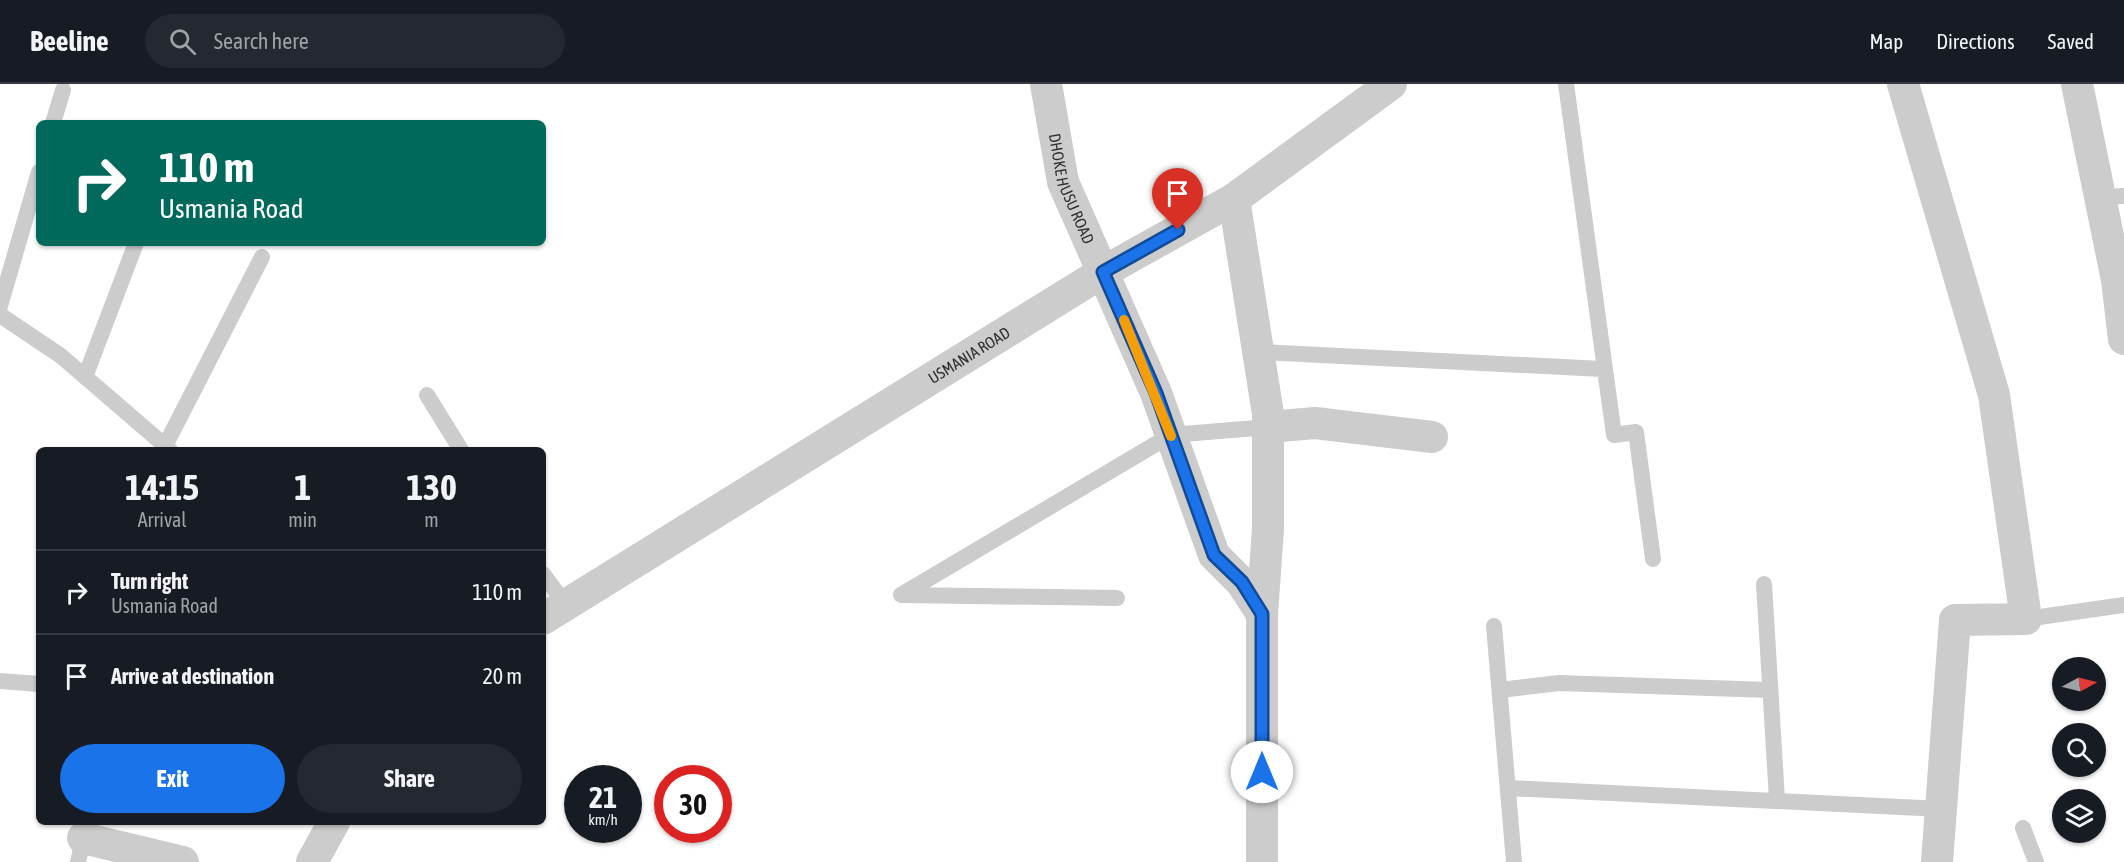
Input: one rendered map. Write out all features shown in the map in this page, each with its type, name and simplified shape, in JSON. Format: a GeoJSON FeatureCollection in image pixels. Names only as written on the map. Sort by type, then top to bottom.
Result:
{"type":"FeatureCollection","features":[{"type":"Feature","properties":{"kind":"street","name":"DHOKE HUSU ROAD"},"geometry":{"type":"LineString","coordinates":[[1046,84],[1063,182],[1156,393],[1214,555],[1242,582],[1262,614]]}},
{"type":"Feature","properties":{"kind":"street","name":"USMANIA ROAD"},"geometry":{"type":"LineString","coordinates":[[555,612],[1103,272],[1234,199],[1391,84]]}},
{"type":"Feature","properties":{"kind":"street"},"geometry":{"type":"LineString","coordinates":[[1903,84],[1994,395],[2026,619],[1955,620],[1937,862]]}},
{"type":"Feature","properties":{"kind":"street"},"geometry":{"type":"LineString","coordinates":[[2077,84],[2112,196],[2116,280],[2124,339]]}},
{"type":"Feature","properties":{"kind":"street"},"geometry":{"type":"LineString","coordinates":[[1234,199],[1268,427],[1268,530],[1262,614],[1262,862]]}},
{"type":"Feature","properties":{"kind":"street"},"geometry":{"type":"LineString","coordinates":[[1268,427],[1315,423],[1432,437]]}},
{"type":"Feature","properties":{"kind":"street"},"geometry":{"type":"LineString","coordinates":[[312,862],[332,825]]}},
{"type":"Feature","properties":{"kind":"street"},"geometry":{"type":"LineString","coordinates":[[83,841],[183,862]]}},
{"type":"Feature","properties":{"kind":"lane"},"geometry":{"type":"LineString","coordinates":[[1566,84],[1603,369],[1614,435],[1636,432],[1653,559]]}},
{"type":"Feature","properties":{"kind":"lane"},"geometry":{"type":"LineString","coordinates":[[54,120],[63,90]]}},
{"type":"Feature","properties":{"kind":"lane"},"geometry":{"type":"LineString","coordinates":[[0,306],[36,182]]}},
{"type":"Feature","properties":{"kind":"lane"},"geometry":{"type":"LineString","coordinates":[[85,377],[135,246]]}},
{"type":"Feature","properties":{"kind":"lane"},"geometry":{"type":"LineString","coordinates":[[167,447],[262,257]]}},
{"type":"Feature","properties":{"kind":"lane"},"geometry":{"type":"LineString","coordinates":[[0,315],[85,377],[166,447]]}},
{"type":"Feature","properties":{"kind":"lane"},"geometry":{"type":"LineString","coordinates":[[1258,352],[1603,369]]}},
{"type":"Feature","properties":{"kind":"lane"},"geometry":{"type":"LineString","coordinates":[[427,395],[459,447]]}},
{"type":"Feature","properties":{"kind":"lane"},"geometry":{"type":"LineString","coordinates":[[1117,598],[901,595],[1171,435],[1268,427]]}},
{"type":"Feature","properties":{"kind":"lane"},"geometry":{"type":"LineString","coordinates":[[546,584],[555,612]]}},
{"type":"Feature","properties":{"kind":"lane"},"geometry":{"type":"LineString","coordinates":[[1764,584],[1777,800]]}},
{"type":"Feature","properties":{"kind":"lane"},"geometry":{"type":"LineString","coordinates":[[2026,619],[2124,605]]}},
{"type":"Feature","properties":{"kind":"lane"},"geometry":{"type":"LineString","coordinates":[[1494,626],[1514,862]]}},
{"type":"Feature","properties":{"kind":"lane"},"geometry":{"type":"LineString","coordinates":[[0,681],[36,684]]}},
{"type":"Feature","properties":{"kind":"lane"},"geometry":{"type":"LineString","coordinates":[[1500,690],[1559,682],[1770,690]]}},
{"type":"Feature","properties":{"kind":"lane"},"geometry":{"type":"LineString","coordinates":[[1508,788],[1941,809]]}},
{"type":"Feature","properties":{"kind":"lane"},"geometry":{"type":"LineString","coordinates":[[2023,828],[2036,862]]}},
{"type":"Feature","properties":{"kind":"slow traffic"},"geometry":{"type":"LineString","coordinates":[[1124,320],[1156,393],[1171,436]]}},
{"type":"Feature","properties":{"kind":"route"},"geometry":{"type":"LineString","coordinates":[[1178,230],[1103,272],[1156,393],[1214,555],[1242,582],[1262,614],[1262,772]]}}]}
